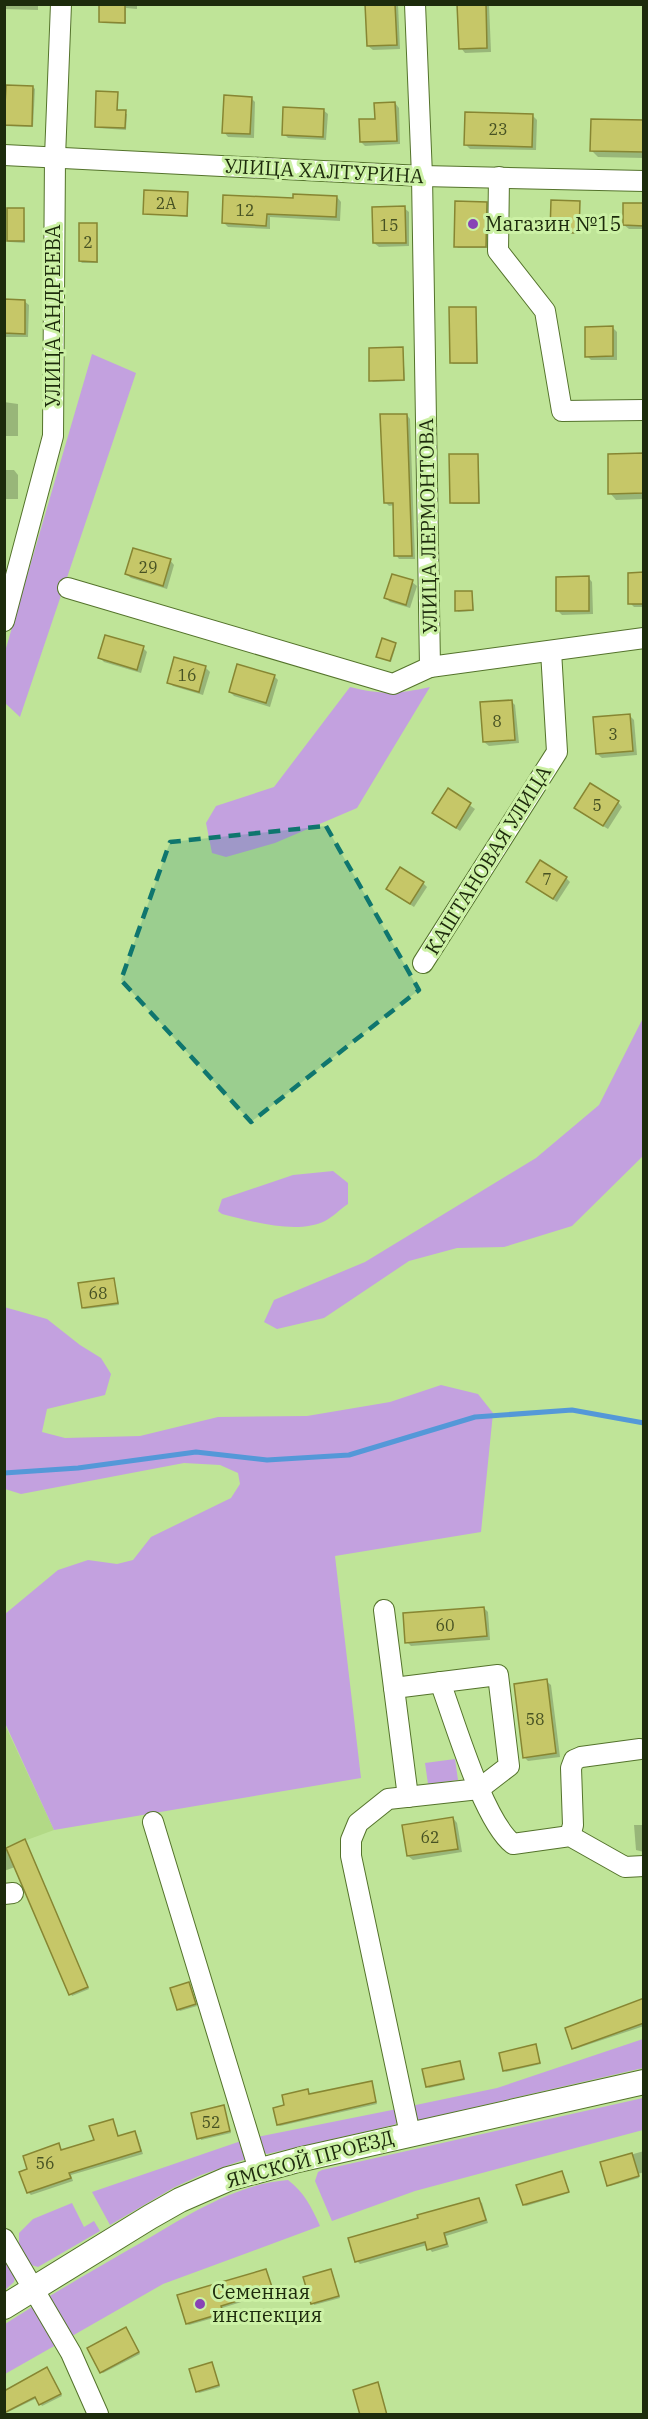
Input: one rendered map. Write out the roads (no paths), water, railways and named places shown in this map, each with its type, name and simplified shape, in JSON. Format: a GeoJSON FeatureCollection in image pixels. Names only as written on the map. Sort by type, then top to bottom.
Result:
{"type":"FeatureCollection","features":[{"type":"Feature","properties":{"kind":"main road","name":"ЯМСКОЙ ПРОЕЗД"},"geometry":{"type":"LineString","coordinates":[[4,2307],[180,2200],[228,2179],[410,2134],[644,2082]]}},
{"type":"Feature","properties":{"kind":"street","name":"УЛИЦА АНДРЕЕВА"},"geometry":{"type":"LineString","coordinates":[[4,621],[53,436],[54,157],[61,4]]}},
{"type":"Feature","properties":{"kind":"street","name":"УЛИЦА ЛЕРМОНТОВА"},"geometry":{"type":"LineString","coordinates":[[415,4],[422,176],[430,667]]}},
{"type":"Feature","properties":{"kind":"street","name":"УЛИЦА ХАЛТУРИНА"},"geometry":{"type":"LineString","coordinates":[[4,155],[422,176],[644,181]]}},
{"type":"Feature","properties":{"kind":"street"},"geometry":{"type":"LineString","coordinates":[[499,177],[498,250],[545,311],[562,411],[644,410]]}},
{"type":"Feature","properties":{"kind":"street"},"geometry":{"type":"LineString","coordinates":[[68,588],[393,684],[430,667],[644,638]]}},
{"type":"Feature","properties":{"kind":"street","name":"КАШТАНОВАЯ УЛИЦА"},"geometry":{"type":"LineString","coordinates":[[423,963],[557,752],[551,651]]}},
{"type":"Feature","properties":{"kind":"street"},"geometry":{"type":"LineString","coordinates":[[384,1610],[408,1797]]}},
{"type":"Feature","properties":{"kind":"street"},"geometry":{"type":"LineString","coordinates":[[394,1689],[498,1675],[509,1766],[479,1789],[388,1799],[358,1823],[351,1840],[351,1856],[410,2134]]}},
{"type":"Feature","properties":{"kind":"street"},"geometry":{"type":"LineString","coordinates":[[440,1682],[479,1789],[504,1837],[513,1844],[570,1836],[625,1867],[644,1866]]}},
{"type":"Feature","properties":{"kind":"street"},"geometry":{"type":"LineString","coordinates":[[570,1836],[573,1825],[571,1768],[574,1760],[581,1757],[640,1749]]}},
{"type":"Feature","properties":{"kind":"street"},"geometry":{"type":"LineString","coordinates":[[153,1822],[259,2170]]}},
{"type":"Feature","properties":{"kind":"street"},"geometry":{"type":"LineString","coordinates":[[4,2239],[71,2352],[98,2415]]}},
{"type":"Feature","properties":{"kind":"waterway"},"geometry":{"type":"LineString","coordinates":[[4,1473],[78,1468],[196,1452],[267,1460],[349,1455],[475,1417],[572,1410],[644,1423]]}},
{"type":"Feature","properties":{"kind":"place","name":"Магазин №15"},"geometry":{"type":"Point","coordinates":[473,224]}},
{"type":"Feature","properties":{"kind":"place","name":"Семенная инспекция"},"geometry":{"type":"Point","coordinates":[200,2304]}}]}
